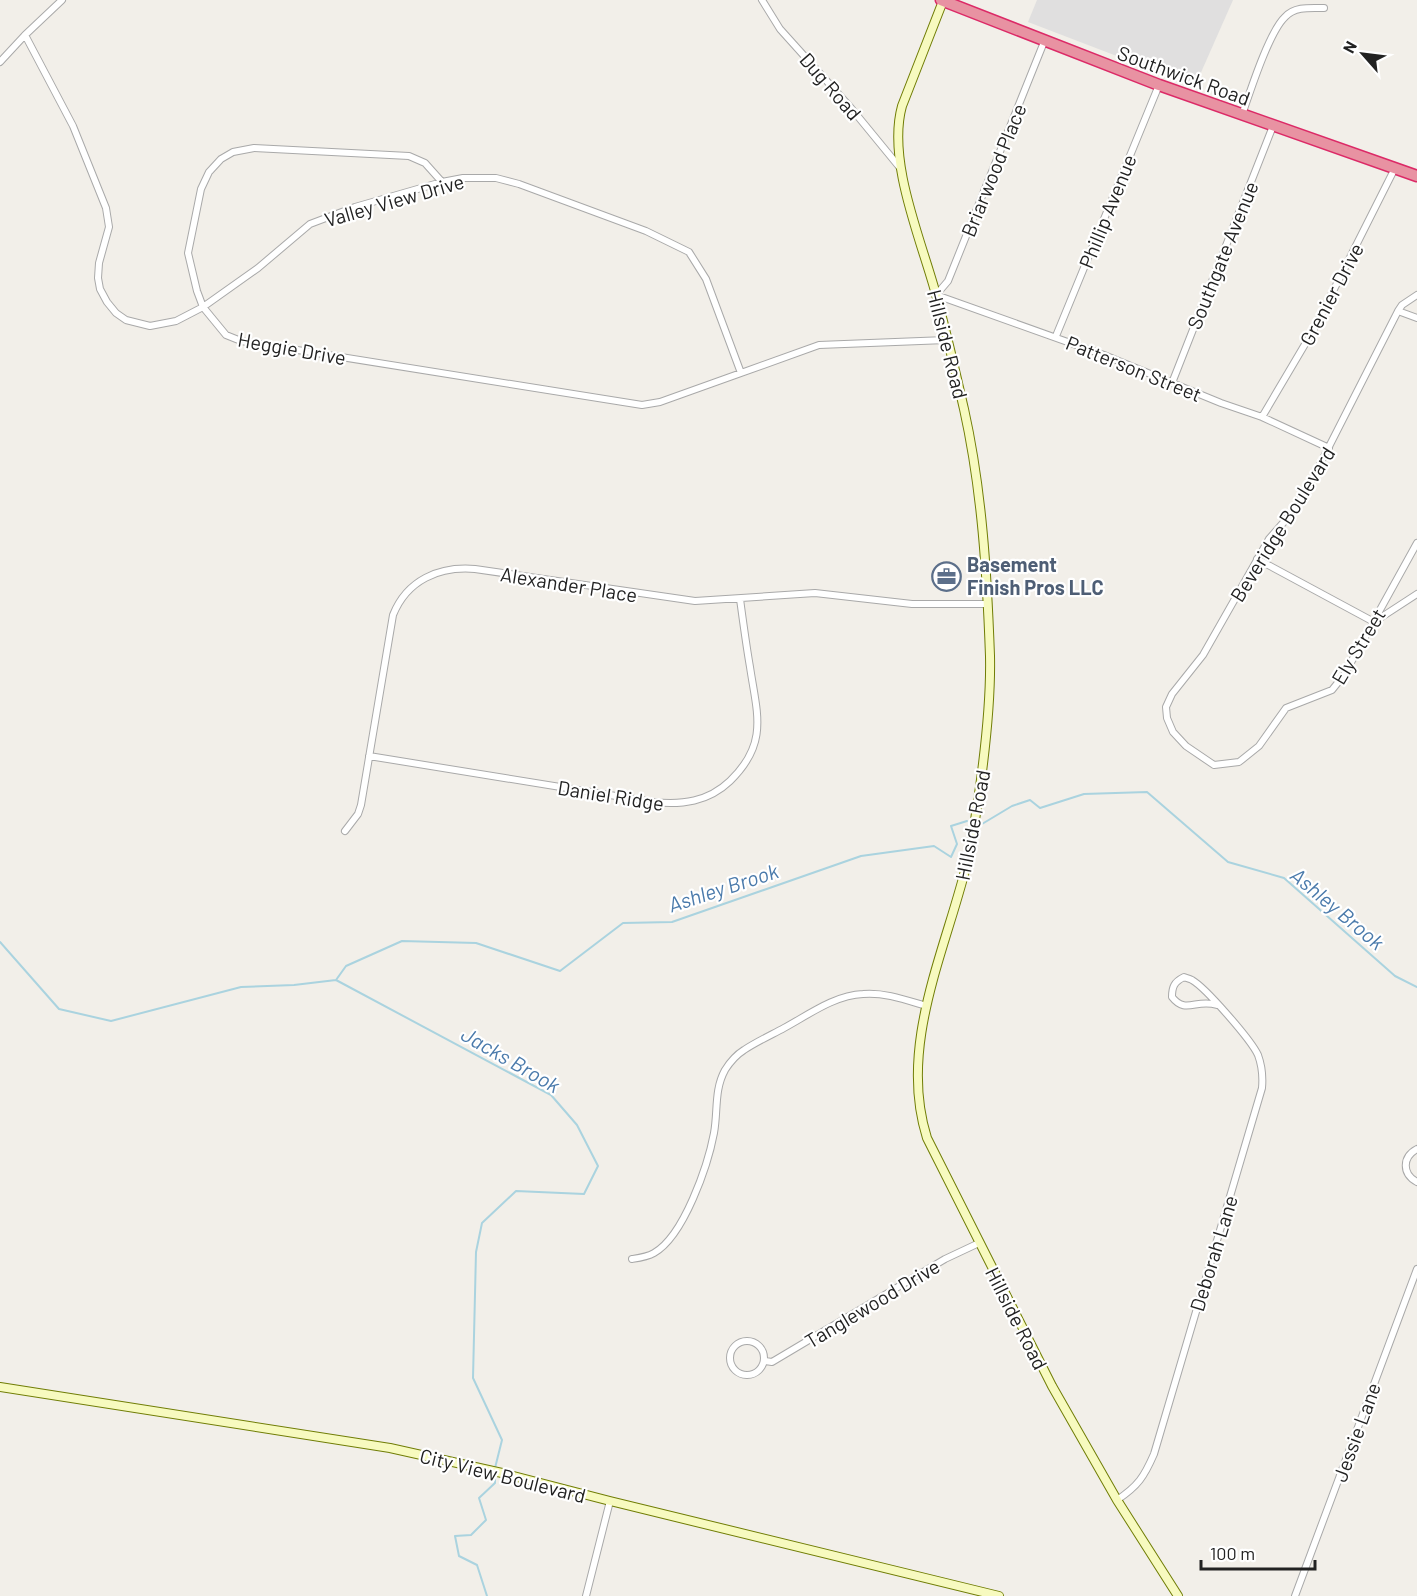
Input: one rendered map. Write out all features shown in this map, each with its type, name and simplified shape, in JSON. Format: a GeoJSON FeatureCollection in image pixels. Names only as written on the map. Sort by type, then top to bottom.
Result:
{"type":"FeatureCollection","features":[{"type":"Feature","properties":{"kind":"highway","name":"Southwick Road"},"geometry":{"type":"LineString","coordinates":[[942,1],[1242,116],[1417,176]]}},
{"type":"Feature","properties":{"kind":"street"},"geometry":{"type":"LineString","coordinates":[[0,62],[62,0]]}},
{"type":"Feature","properties":{"kind":"street","name":"Dug Road"},"geometry":{"type":"LineString","coordinates":[[762,0],[780,28],[902,170]]}},
{"type":"Feature","properties":{"kind":"street","name":"Hillside Road"},"geometry":{"type":"LineString","coordinates":[[942,1],[899,117],[898,148],[964,409],[986,557],[986,604],[990,658],[988,722],[972,838],[926,1006],[918,1070],[918,1096],[922,1121],[931,1147],[1052,1386],[1117,1500],[1178,1596]]}},
{"type":"Feature","properties":{"kind":"street"},"geometry":{"type":"LineString","coordinates":[[1242,116],[1272,38],[1285,16],[1300,8],[1324,8]]}},
{"type":"Feature","properties":{"kind":"street","name":"Valley View Drive"},"geometry":{"type":"LineString","coordinates":[[25,35],[73,126],[105,208],[109,227],[99,262],[100,289],[106,302],[126,320],[150,326],[176,321],[203,307],[258,268],[310,224],[355,207],[442,182],[463,178],[496,178],[519,184],[646,231],[689,252],[706,279],[741,373]]}},
{"type":"Feature","properties":{"kind":"street","name":"Briarwood Place"},"geometry":{"type":"LineString","coordinates":[[936,295],[948,281],[1044,42]]}},
{"type":"Feature","properties":{"kind":"street","name":"Phillip Avenue"},"geometry":{"type":"LineString","coordinates":[[1056,336],[1159,85]]}},
{"type":"Feature","properties":{"kind":"street","name":"Southgate Avenue"},"geometry":{"type":"LineString","coordinates":[[1172,383],[1273,126]]}},
{"type":"Feature","properties":{"kind":"street","name":"Heggie Drive"},"geometry":{"type":"LineString","coordinates":[[442,182],[426,163],[409,156],[254,148],[233,152],[221,159],[209,172],[201,189],[188,253],[196,291],[203,307],[226,335],[241,341],[642,405],[660,402],[741,373]]}},
{"type":"Feature","properties":{"kind":"street","name":"Grenier Drive"},"geometry":{"type":"LineString","coordinates":[[1262,417],[1332,296],[1395,168]]}},
{"type":"Feature","properties":{"kind":"street","name":"Patterson Street"},"geometry":{"type":"LineString","coordinates":[[936,295],[1056,336],[1262,417],[1329,448]]}},
{"type":"Feature","properties":{"kind":"street","name":"Beveridge Boulevard"},"geometry":{"type":"LineString","coordinates":[[1190,750],[1169,725],[1167,703],[1208,648],[1269,539],[1299,502],[1398,311],[1402,305],[1417,296]]}},
{"type":"Feature","properties":{"kind":"street"},"geometry":{"type":"LineString","coordinates":[[1398,311],[1417,318]]}},
{"type":"Feature","properties":{"kind":"street"},"geometry":{"type":"LineString","coordinates":[[741,373],[819,345],[946,340]]}},
{"type":"Feature","properties":{"kind":"street","name":"Ely Street"},"geometry":{"type":"LineString","coordinates":[[1190,750],[1214,765],[1239,762],[1259,746],[1286,708],[1332,690],[1344,675],[1417,543]]}},
{"type":"Feature","properties":{"kind":"street"},"geometry":{"type":"LineString","coordinates":[[1257,559],[1374,622],[1417,594]]}},
{"type":"Feature","properties":{"kind":"street","name":"Alexander Place"},"geometry":{"type":"LineString","coordinates":[[345,831],[360,809],[393,615],[408,591],[431,574],[462,568],[675,600],[705,602],[790,593],[815,593],[912,604],[986,604]]}},
{"type":"Feature","properties":{"kind":"street","name":"Daniel Ridge"},"geometry":{"type":"LineString","coordinates":[[369,756],[653,802],[684,804],[704,798],[722,788],[737,773],[748,757],[756,738],[758,709],[741,599]]}},
{"type":"Feature","properties":{"kind":"street","name":"Deborah Lane"},"geometry":{"type":"LineString","coordinates":[[1117,1500],[1139,1482],[1154,1454],[1262,1088],[1261,1068],[1254,1048],[1217,1005],[1193,981],[1184,977],[1176,981],[1172,988],[1172,997],[1182,1005],[1190,1006],[1208,1001],[1217,1005]]}},
{"type":"Feature","properties":{"kind":"street"},"geometry":{"type":"LineString","coordinates":[[632,1259],[654,1253],[663,1245],[675,1231],[693,1198],[705,1169],[714,1131],[718,1087],[725,1070],[734,1058],[760,1041],[846,997],[874,994],[926,1006]]}},
{"type":"Feature","properties":{"kind":"street"},"geometry":{"type":"LineString","coordinates":[[1417,1149],[1408,1155],[1405,1164],[1407,1173],[1417,1182]]}},
{"type":"Feature","properties":{"kind":"street","name":"Tanglewood Drive"},"geometry":{"type":"LineString","coordinates":[[765,1361],[772,1362],[945,1259],[979,1243]]}},
{"type":"Feature","properties":{"kind":"street","name":"Jessie Lane"},"geometry":{"type":"LineString","coordinates":[[1295,1596],[1417,1269]]}},
{"type":"Feature","properties":{"kind":"street","name":"Tanglewood Drive"},"geometry":{"type":"LineString","coordinates":[[755,1341],[763,1349],[765,1361],[754,1374],[743,1375],[731,1364],[731,1352],[738,1343],[755,1341]]}},
{"type":"Feature","properties":{"kind":"street","name":"City View Boulevard"},"geometry":{"type":"LineString","coordinates":[[0,1388],[390,1448],[490,1470],[999,1596]]}},
{"type":"Feature","properties":{"kind":"street"},"geometry":{"type":"LineString","coordinates":[[586,1596],[609,1501]]}},
{"type":"Feature","properties":{"kind":"shaded area"},"geometry":{"type":"Polygon","coordinates":[[[1037,0],[1233,0],[1195,86],[1028,22],[1037,0]]]}},
{"type":"Feature","properties":{"kind":"waterway","name":"Ashley Brook"},"geometry":{"type":"LineString","coordinates":[[982,824],[1012,806],[1030,800],[1040,808],[1084,794],[1147,792],[1228,862],[1284,878],[1395,976],[1417,987]]}},
{"type":"Feature","properties":{"kind":"waterway","name":"Ashley Brook"},"geometry":{"type":"LineString","coordinates":[[336,980],[346,966],[402,941],[476,943],[560,971],[623,923],[672,922],[861,856],[934,846],[951,857],[957,844],[951,826],[967,821]]}},
{"type":"Feature","properties":{"kind":"waterway","name":"Jacks Brook"},"geometry":{"type":"LineString","coordinates":[[0,942],[59,1009],[111,1021],[241,987],[294,985],[336,980],[551,1095],[577,1125],[598,1166],[584,1194],[516,1191],[482,1223],[476,1252],[473,1378],[502,1440],[495,1468]]}},
{"type":"Feature","properties":{"kind":"waterway","name":"Jacks Brook"},"geometry":{"type":"LineString","coordinates":[[487,1596],[477,1565],[459,1556],[455,1536],[471,1535],[486,1520],[479,1498],[495,1483],[495,1474]]}},
{"type":"Feature","properties":{"kind":"place","name":"Basement Finish Pros LLC"},"geometry":{"type":"Point","coordinates":[946,576]}}]}
